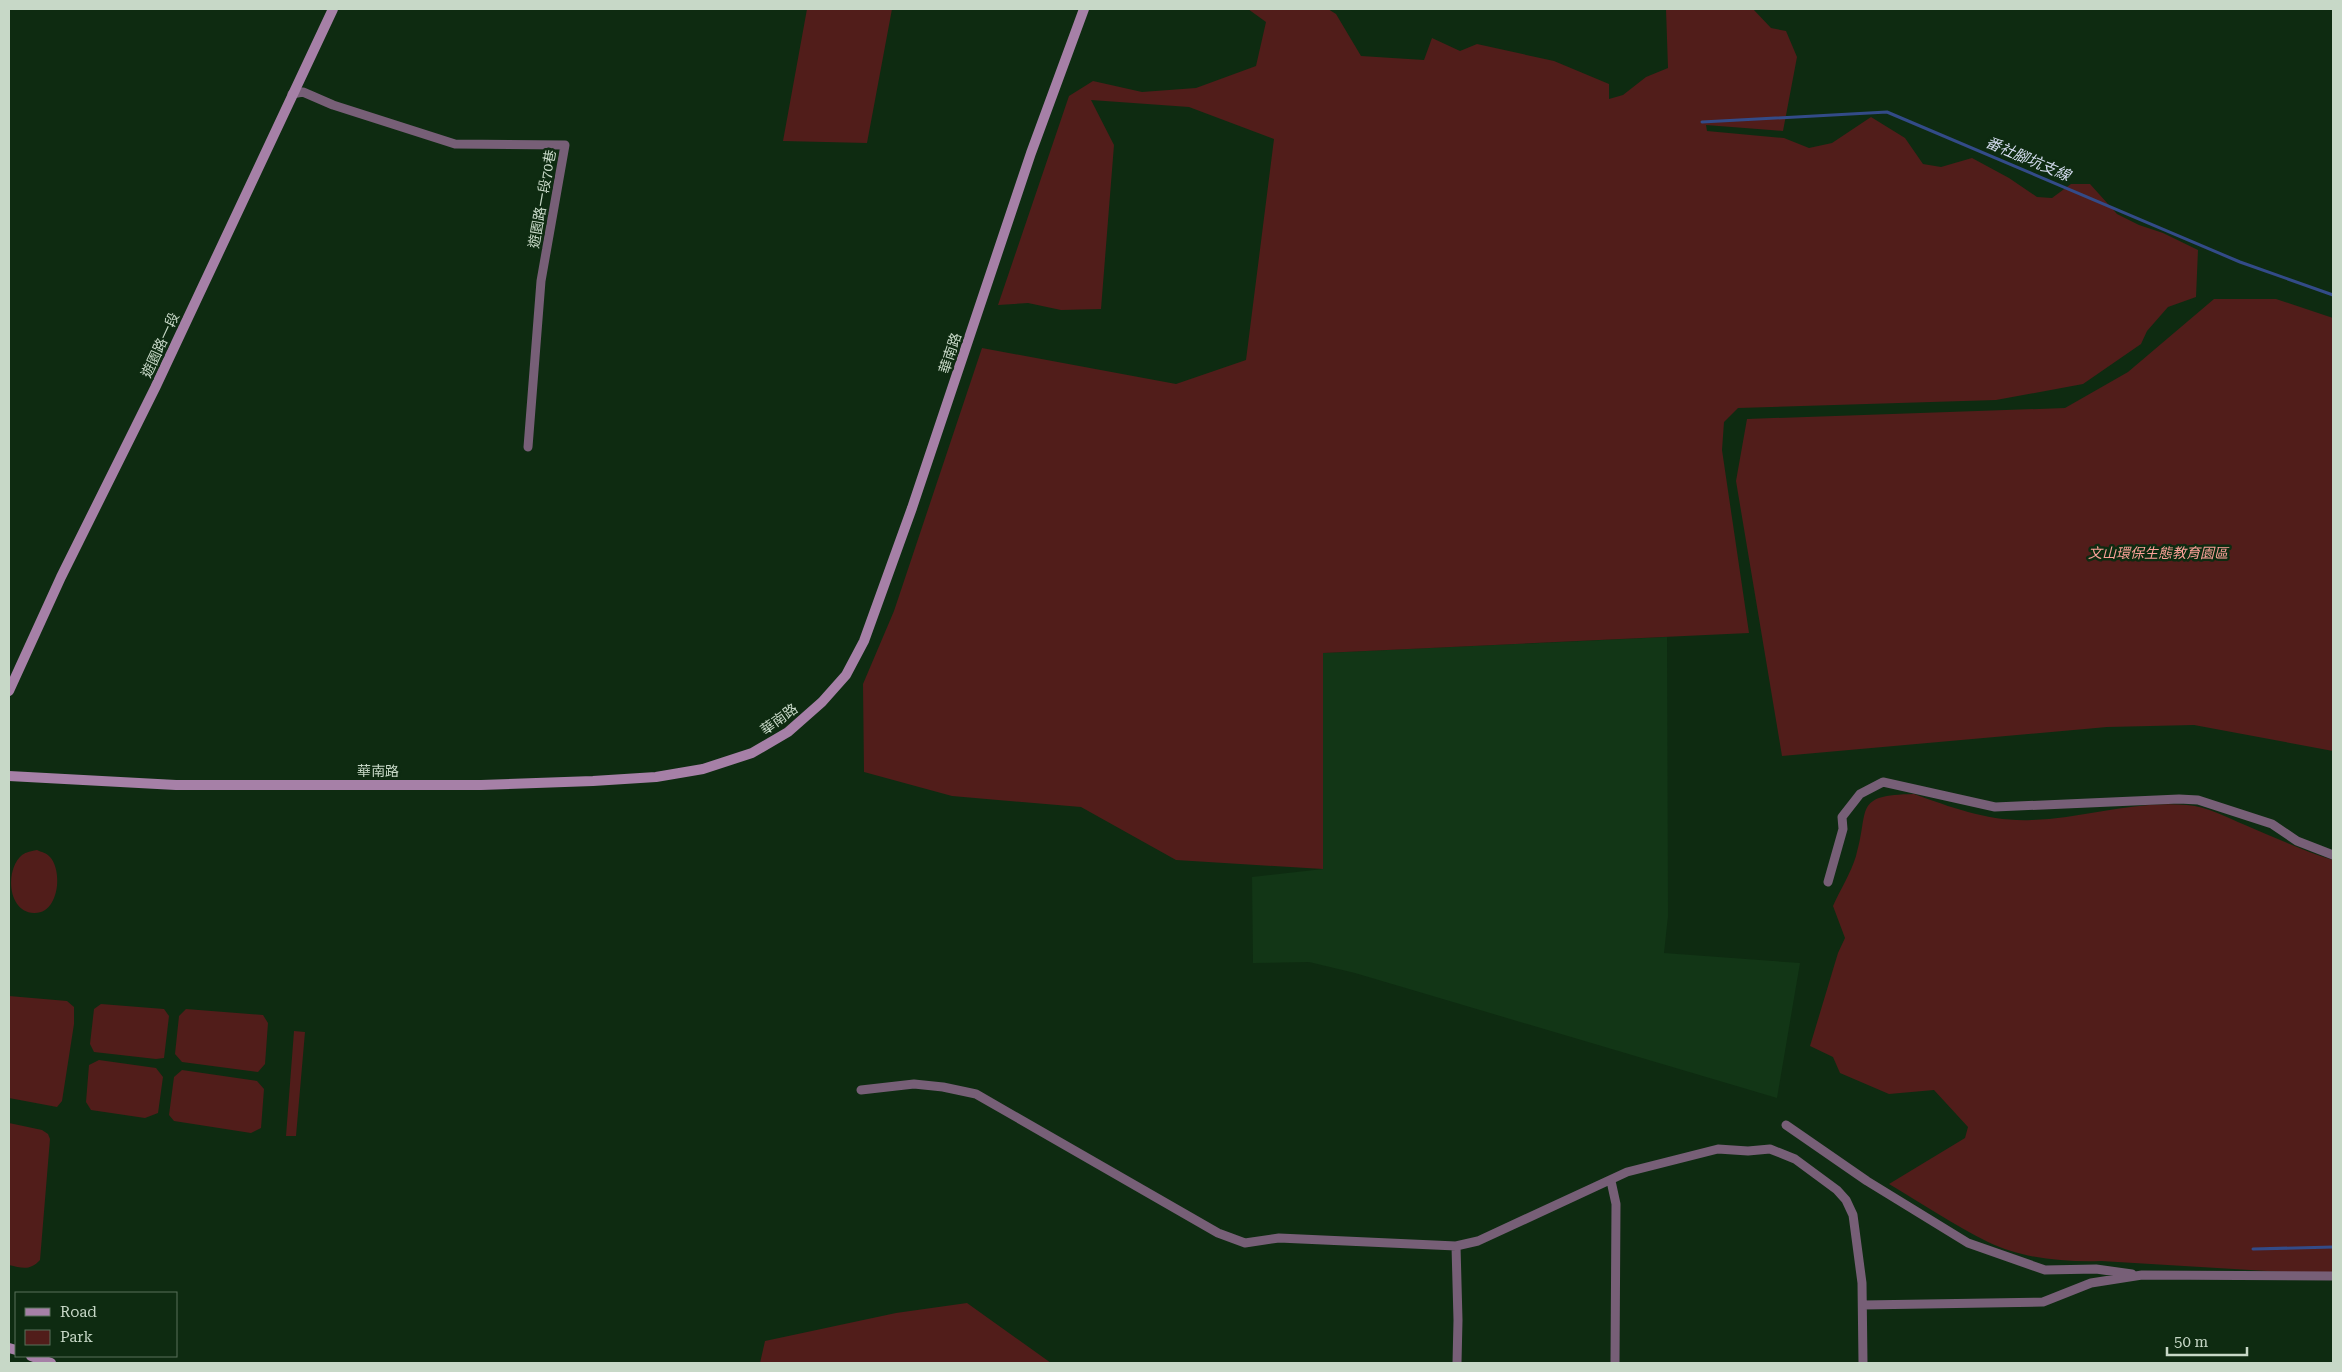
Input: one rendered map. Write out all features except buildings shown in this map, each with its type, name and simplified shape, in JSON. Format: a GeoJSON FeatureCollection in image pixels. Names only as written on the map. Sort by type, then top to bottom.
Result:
{"type":"FeatureCollection","features":[{"type":"Feature","properties":{"kind":"street","name":"遊園路一段"},"geometry":{"type":"LineString","coordinates":[[9,691],[61,577],[155,388],[332,9]]}},
{"type":"Feature","properties":{"kind":"street","name":"華南路"},"geometry":{"type":"LineString","coordinates":[[9,776],[194,785],[481,785],[656,777],[703,769],[752,753],[788,732],[822,702],[846,674],[868,633],[1031,153],[1084,9]]}},
{"type":"Feature","properties":{"kind":"street","name":"遊園路一段70巷"},"geometry":{"type":"LineString","coordinates":[[292,94],[303,92],[334,105],[455,144],[565,146],[541,281],[528,447]]}},
{"type":"Feature","properties":{"kind":"street"},"geometry":{"type":"LineString","coordinates":[[1828,882],[1842,829],[1842,817],[1860,794],[1883,782],[1995,807],[2179,799],[2198,800],[2272,824],[2298,841],[2333,855]]}},
{"type":"Feature","properties":{"kind":"street"},"geometry":{"type":"LineString","coordinates":[[861,1090],[914,1084],[943,1087],[976,1094],[1218,1233],[1246,1243],[1278,1238],[1456,1246],[1478,1241],[1627,1172],[1718,1149],[1748,1151],[1770,1149],[1796,1159],[1837,1190],[1850,1208],[1853,1216],[1863,1305],[1863,1363]]}},
{"type":"Feature","properties":{"kind":"street"},"geometry":{"type":"LineString","coordinates":[[1786,1125],[1867,1181],[1968,1243],[2045,1270],[2096,1269],[2142,1275],[2333,1276]]}},
{"type":"Feature","properties":{"kind":"street"},"geometry":{"type":"LineString","coordinates":[[1611,1181],[1616,1204],[1615,1363]]}},
{"type":"Feature","properties":{"kind":"street"},"geometry":{"type":"LineString","coordinates":[[1456,1246],[1458,1320],[1456,1363]]}},
{"type":"Feature","properties":{"kind":"street"},"geometry":{"type":"LineString","coordinates":[[1863,1305],[2043,1302],[2091,1283],[2142,1275]]}},
{"type":"Feature","properties":{"kind":"street"},"geometry":{"type":"LineString","coordinates":[[34,1357],[51,1363]]}},
{"type":"Feature","properties":{"kind":"shaded area"},"geometry":{"type":"Polygon","coordinates":[[[1667,637],[1668,916],[1664,953],[1800,963],[1777,1098],[1355,973],[1309,962],[1253,963],[1252,877],[1323,869],[1323,653],[1667,637]]]}},
{"type":"Feature","properties":{"kind":"green space"},"geometry":{"type":"Polygon","coordinates":[[[807,9],[892,9],[867,143],[783,141],[807,9]]]}},
{"type":"Feature","properties":{"kind":"green space"},"geometry":{"type":"Polygon","coordinates":[[[1248,9],[1328,9],[1336,14],[1361,56],[1424,60],[1432,38],[1460,51],[1477,44],[1554,61],[1609,84],[1609,99],[1623,95],[1646,77],[1668,68],[1666,9],[1753,9],[1771,28],[1786,31],[1797,57],[1783,131],[1706,125],[1707,131],[1784,138],[1809,148],[1832,143],[1871,117],[1905,138],[1923,164],[1941,167],[1972,158],[2009,178],[2037,197],[2052,198],[2071,184],[2090,184],[2117,214],[2198,250],[2196,297],[2168,307],[2147,331],[2141,344],[2083,384],[1996,400],[1738,408],[1724,422],[1722,450],[1749,633],[1323,653],[1323,869],[1176,860],[1081,807],[952,796],[864,772],[863,684],[894,611],[982,348],[1176,384],[1246,360],[1274,139],[1189,107],[1091,100],[1114,145],[1101,309],[1061,310],[1028,303],[998,305],[1069,96],[1093,81],[1142,92],[1196,88],[1256,66],[1266,22],[1248,9]]]}},
{"type":"Feature","properties":{"kind":"green space","name":"文山環保生態教育園區"},"geometry":{"type":"Polygon","coordinates":[[[2214,299],[2276,299],[2333,318],[2333,751],[2194,725],[2107,727],[1782,756],[1736,481],[1747,419],[2065,408],[2128,372],[2214,299]]]}},
{"type":"Feature","properties":{"kind":"green space"},"geometry":{"type":"Polygon","coordinates":[[[1914,794],[1972,813],[2016,820],[2051,819],[2149,805],[2195,806],[2333,860],[2333,1275],[2101,1261],[2073,1261],[2029,1256],[1988,1242],[1889,1184],[1965,1138],[1968,1127],[1934,1090],[1889,1094],[1840,1073],[1833,1057],[1810,1046],[1838,953],[1845,938],[1833,906],[1854,862],[1867,808],[1872,802],[1881,798],[1914,794]]]}},
{"type":"Feature","properties":{"kind":"green space"},"geometry":{"type":"Polygon","coordinates":[[[37,850],[50,857],[54,863],[57,881],[56,891],[49,907],[34,913],[25,911],[18,905],[14,898],[11,879],[17,861],[22,855],[37,850]]]}},
{"type":"Feature","properties":{"kind":"green space"},"geometry":{"type":"Polygon","coordinates":[[[9,996],[67,1001],[74,1007],[74,1024],[62,1101],[57,1107],[9,1098],[9,996]]]}},
{"type":"Feature","properties":{"kind":"green space"},"geometry":{"type":"Polygon","coordinates":[[[101,1004],[164,1009],[169,1016],[164,1058],[156,1059],[94,1052],[90,1044],[94,1009],[101,1004]]]}},
{"type":"Feature","properties":{"kind":"green space"},"geometry":{"type":"Polygon","coordinates":[[[186,1009],[263,1015],[268,1023],[265,1064],[258,1072],[182,1062],[175,1054],[179,1016],[186,1009]]]}},
{"type":"Feature","properties":{"kind":"green space"},"geometry":{"type":"Polygon","coordinates":[[[294,1031],[305,1032],[296,1136],[286,1136],[294,1031]]]}},
{"type":"Feature","properties":{"kind":"green space"},"geometry":{"type":"Polygon","coordinates":[[[99,1060],[156,1068],[163,1077],[158,1113],[145,1118],[91,1110],[86,1102],[89,1065],[99,1060]]]}},
{"type":"Feature","properties":{"kind":"green space"},"geometry":{"type":"Polygon","coordinates":[[[182,1070],[257,1081],[264,1089],[261,1128],[251,1133],[174,1121],[169,1115],[174,1077],[182,1070]]]}},
{"type":"Feature","properties":{"kind":"green space"},"geometry":{"type":"Polygon","coordinates":[[[9,1123],[42,1130],[48,1134],[50,1139],[40,1260],[33,1266],[26,1268],[9,1265],[9,1123]]]}},
{"type":"Feature","properties":{"kind":"green space"},"geometry":{"type":"Polygon","coordinates":[[[967,1303],[1051,1363],[760,1363],[765,1341],[896,1313],[967,1303]]]}},
{"type":"Feature","properties":{"kind":"waterway","name":"番社腳坑支線"},"geometry":{"type":"LineString","coordinates":[[1702,122],[1887,112],[2240,262],[2333,295]]}},
{"type":"Feature","properties":{"kind":"waterway"},"geometry":{"type":"LineString","coordinates":[[2253,1249],[2333,1247]]}}]}
